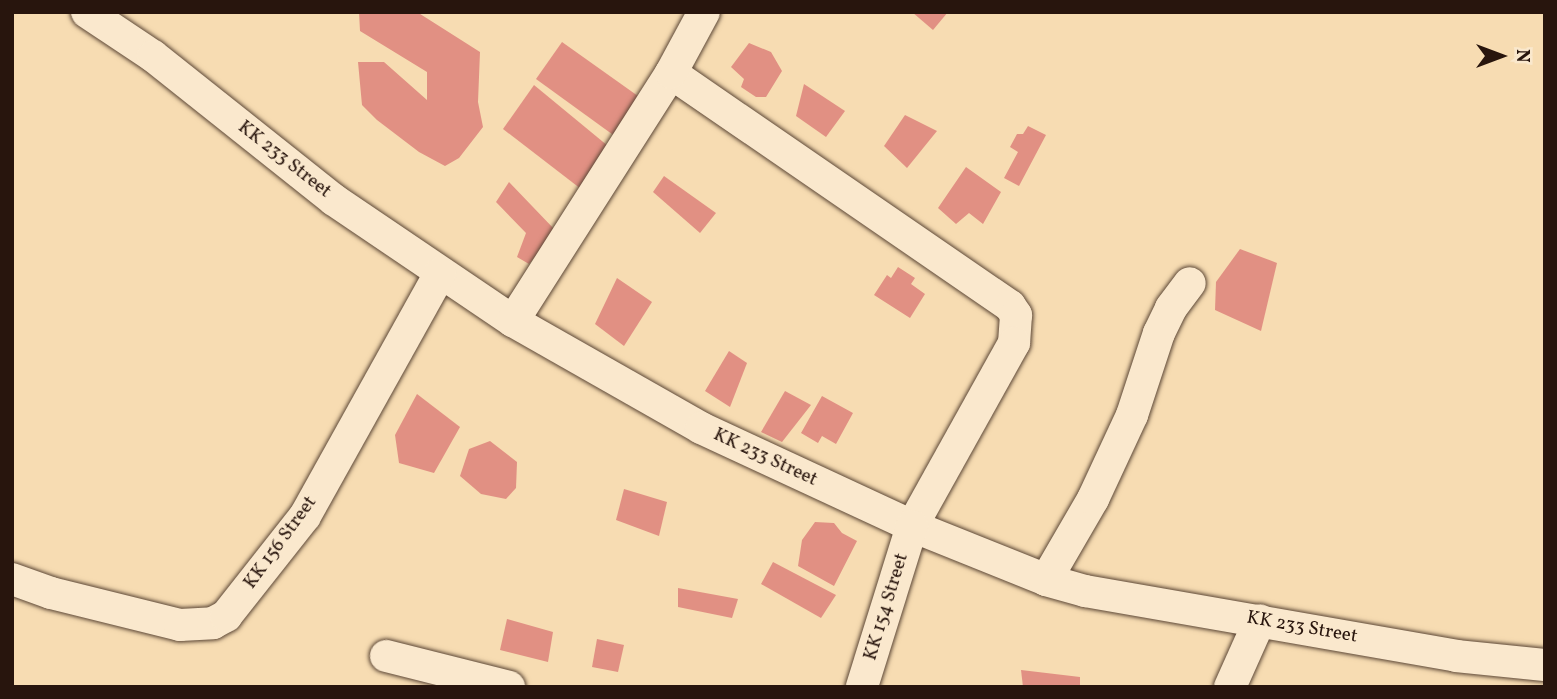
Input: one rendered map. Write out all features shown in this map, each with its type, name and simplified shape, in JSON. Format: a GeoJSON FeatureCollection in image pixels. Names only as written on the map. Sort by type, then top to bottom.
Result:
{"type":"FeatureCollection","features":[{"type":"Feature","properties":{"kind":"street","name":"KK 233 Street"},"geometry":{"type":"LineString","coordinates":[[87,12],[153,56],[334,200],[513,321],[701,428],[912,526],[1046,580],[1085,591],[1456,656],[1545,665]]}},
{"type":"Feature","properties":{"kind":"street"},"geometry":{"type":"LineString","coordinates":[[513,321],[671,73],[704,12]]}},
{"type":"Feature","properties":{"kind":"street","name":"KK 154 Street"},"geometry":{"type":"LineString","coordinates":[[671,73],[999,298],[1016,315],[1014,343],[912,526],[862,687]]}},
{"type":"Feature","properties":{"kind":"street","name":"KK 156 Street"},"geometry":{"type":"LineString","coordinates":[[12,579],[51,593],[180,625],[213,623],[226,616],[305,516],[440,273]]}},
{"type":"Feature","properties":{"kind":"street"},"geometry":{"type":"LineString","coordinates":[[1046,580],[1093,499],[1132,415],[1159,333],[1171,308],[1190,283]]}},
{"type":"Feature","properties":{"kind":"street"},"geometry":{"type":"LineString","coordinates":[[1230,687],[1260,620]]}},
{"type":"Feature","properties":{"kind":"street"},"geometry":{"type":"LineString","coordinates":[[386,656],[509,687]]}},
{"type":"Feature","properties":{"kind":"building"},"geometry":{"type":"Polygon","coordinates":[[[359,12],[417,12],[480,52],[478,102],[483,127],[459,158],[445,166],[419,152],[362,105],[358,62],[384,62],[427,100],[427,72],[360,31],[359,12]]]}},
{"type":"Feature","properties":{"kind":"building"},"geometry":{"type":"Polygon","coordinates":[[[912,12],[948,12],[933,30],[912,12]]]}},
{"type":"Feature","properties":{"kind":"building"},"geometry":{"type":"Polygon","coordinates":[[[562,42],[645,101],[616,137],[536,79],[562,42]]]}},
{"type":"Feature","properties":{"kind":"building"},"geometry":{"type":"Polygon","coordinates":[[[749,43],[771,52],[782,71],[766,97],[756,97],[741,87],[744,79],[731,67],[749,43]]]}},
{"type":"Feature","properties":{"kind":"building"},"geometry":{"type":"Polygon","coordinates":[[[804,84],[845,111],[826,137],[796,116],[804,84]]]}},
{"type":"Feature","properties":{"kind":"building"},"geometry":{"type":"Polygon","coordinates":[[[534,85],[608,146],[581,189],[503,129],[534,85]]]}},
{"type":"Feature","properties":{"kind":"building"},"geometry":{"type":"Polygon","coordinates":[[[905,115],[937,131],[907,168],[884,146],[905,115]]]}},
{"type":"Feature","properties":{"kind":"building"},"geometry":{"type":"Polygon","coordinates":[[[1028,126],[1046,135],[1019,186],[1004,178],[1018,152],[1010,147],[1017,134],[1023,134],[1028,126]]]}},
{"type":"Feature","properties":{"kind":"building"},"geometry":{"type":"Polygon","coordinates":[[[966,167],[1001,192],[983,224],[969,213],[956,224],[938,208],[966,167]]]}},
{"type":"Feature","properties":{"kind":"building"},"geometry":{"type":"Polygon","coordinates":[[[664,176],[716,213],[700,233],[653,192],[664,176]]]}},
{"type":"Feature","properties":{"kind":"building"},"geometry":{"type":"Polygon","coordinates":[[[509,182],[556,231],[529,264],[517,257],[526,233],[496,202],[509,182]]]}},
{"type":"Feature","properties":{"kind":"building"},"geometry":{"type":"Polygon","coordinates":[[[1240,249],[1277,263],[1261,331],[1215,310],[1216,282],[1240,249]]]}},
{"type":"Feature","properties":{"kind":"building"},"geometry":{"type":"Polygon","coordinates":[[[898,267],[915,278],[911,284],[925,294],[910,318],[874,295],[887,275],[891,278],[898,267]]]}},
{"type":"Feature","properties":{"kind":"building"},"geometry":{"type":"Polygon","coordinates":[[[617,278],[652,302],[624,346],[595,324],[617,278]]]}},
{"type":"Feature","properties":{"kind":"building"},"geometry":{"type":"Polygon","coordinates":[[[729,351],[747,363],[730,407],[705,391],[729,351]]]}},
{"type":"Feature","properties":{"kind":"building"},"geometry":{"type":"Polygon","coordinates":[[[785,391],[811,405],[782,442],[761,432],[785,391]]]}},
{"type":"Feature","properties":{"kind":"building"},"geometry":{"type":"Polygon","coordinates":[[[417,394],[460,427],[434,473],[399,463],[395,435],[417,394]]]}},
{"type":"Feature","properties":{"kind":"building"},"geometry":{"type":"Polygon","coordinates":[[[822,396],[853,413],[836,444],[822,436],[818,443],[801,433],[822,396]]]}},
{"type":"Feature","properties":{"kind":"building"},"geometry":{"type":"Polygon","coordinates":[[[490,441],[517,462],[516,488],[506,499],[481,494],[460,476],[469,449],[490,441]]]}},
{"type":"Feature","properties":{"kind":"building"},"geometry":{"type":"Polygon","coordinates":[[[624,489],[667,502],[659,536],[616,520],[624,489]]]}},
{"type":"Feature","properties":{"kind":"building"},"geometry":{"type":"Polygon","coordinates":[[[815,522],[834,523],[842,533],[857,541],[834,586],[798,566],[802,540],[815,522]]]}},
{"type":"Feature","properties":{"kind":"building"},"geometry":{"type":"Polygon","coordinates":[[[773,562],[836,595],[821,618],[761,584],[773,562]]]}},
{"type":"Feature","properties":{"kind":"building"},"geometry":{"type":"Polygon","coordinates":[[[678,588],[738,599],[732,618],[678,607],[678,588]]]}},
{"type":"Feature","properties":{"kind":"building"},"geometry":{"type":"Polygon","coordinates":[[[507,619],[553,632],[548,662],[500,650],[507,619]]]}},
{"type":"Feature","properties":{"kind":"building"},"geometry":{"type":"Polygon","coordinates":[[[597,639],[624,645],[618,672],[592,667],[597,639]]]}},
{"type":"Feature","properties":{"kind":"building"},"geometry":{"type":"Polygon","coordinates":[[[1021,670],[1080,677],[1080,687],[1023,687],[1021,670]]]}}]}
